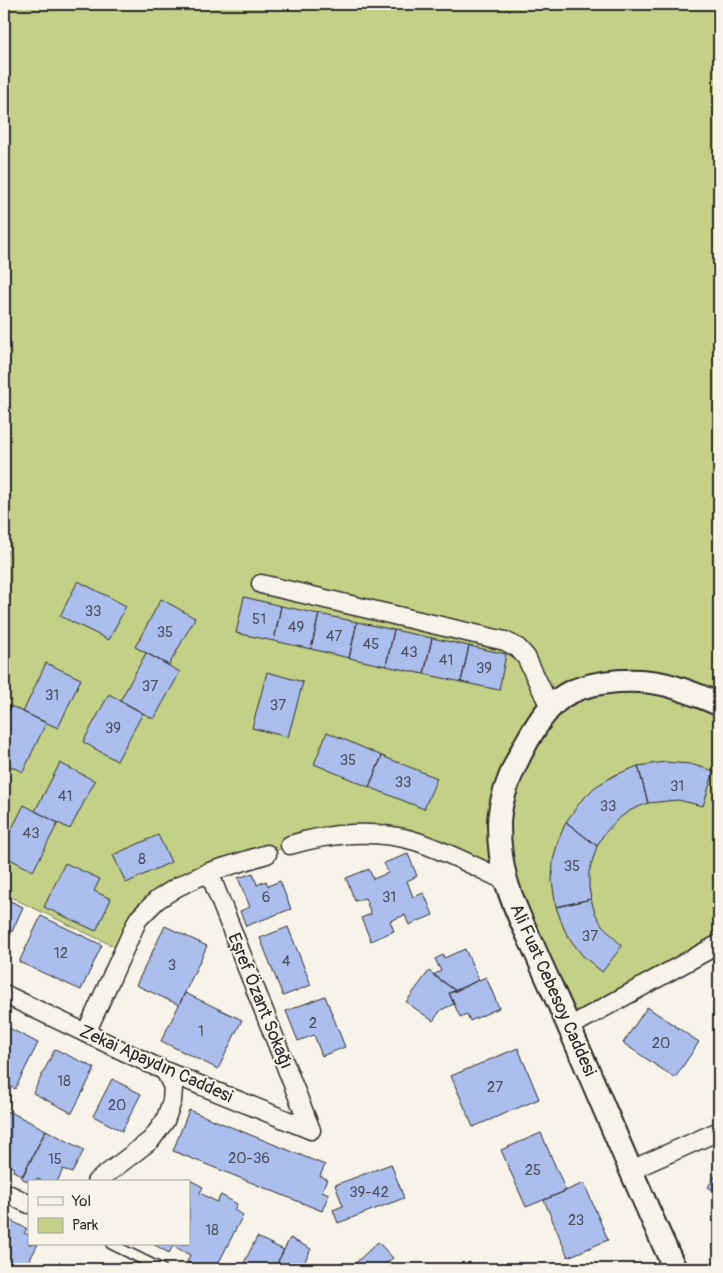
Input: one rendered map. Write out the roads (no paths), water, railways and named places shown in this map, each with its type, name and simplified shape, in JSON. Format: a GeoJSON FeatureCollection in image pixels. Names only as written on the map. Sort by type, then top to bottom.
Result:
{"type":"FeatureCollection","features":[{"type":"Feature","properties":{"kind":"street"},"geometry":{"type":"LineString","coordinates":[[261,584],[505,641],[518,648],[526,657],[550,707]]}},
{"type":"Feature","properties":{"kind":"street","name":"Ali Fuat Cebesoy Caddesi"},"geometry":{"type":"LineString","coordinates":[[675,1269],[506,881],[501,857],[499,823],[504,795],[517,761],[536,727],[550,707],[572,691],[614,681],[637,680],[663,684],[719,704]]}},
{"type":"Feature","properties":{"kind":"street"},"geometry":{"type":"LineString","coordinates":[[290,845],[306,840],[347,834],[398,837],[446,853],[506,881]]}},
{"type":"Feature","properties":{"kind":"street"},"geometry":{"type":"LineString","coordinates":[[86,1033],[138,919],[157,900],[208,872],[267,854]]}},
{"type":"Feature","properties":{"kind":"street","name":"Eşref Özant Sokağı"},"geometry":{"type":"LineString","coordinates":[[208,872],[311,1130]]}},
{"type":"Feature","properties":{"kind":"street"},"geometry":{"type":"LineString","coordinates":[[569,1027],[719,944]]}},
{"type":"Feature","properties":{"kind":"street","name":"Zekai Apaydın Caddesi"},"geometry":{"type":"LineString","coordinates":[[4,994],[165,1071],[311,1130]]}},
{"type":"Feature","properties":{"kind":"street"},"geometry":{"type":"LineString","coordinates":[[99,1180],[151,1140],[165,1122],[172,1101],[173,1087],[165,1071]]}},
{"type":"Feature","properties":{"kind":"street"},"geometry":{"type":"LineString","coordinates":[[631,1170],[719,1131]]}},
{"type":"Feature","properties":{"kind":"street"},"geometry":{"type":"LineString","coordinates":[[4,1192],[28,1204]]}},
{"type":"Feature","properties":{"kind":"lane"},"geometry":{"type":"LineString","coordinates":[[115,1246],[162,1269]]}}]}
